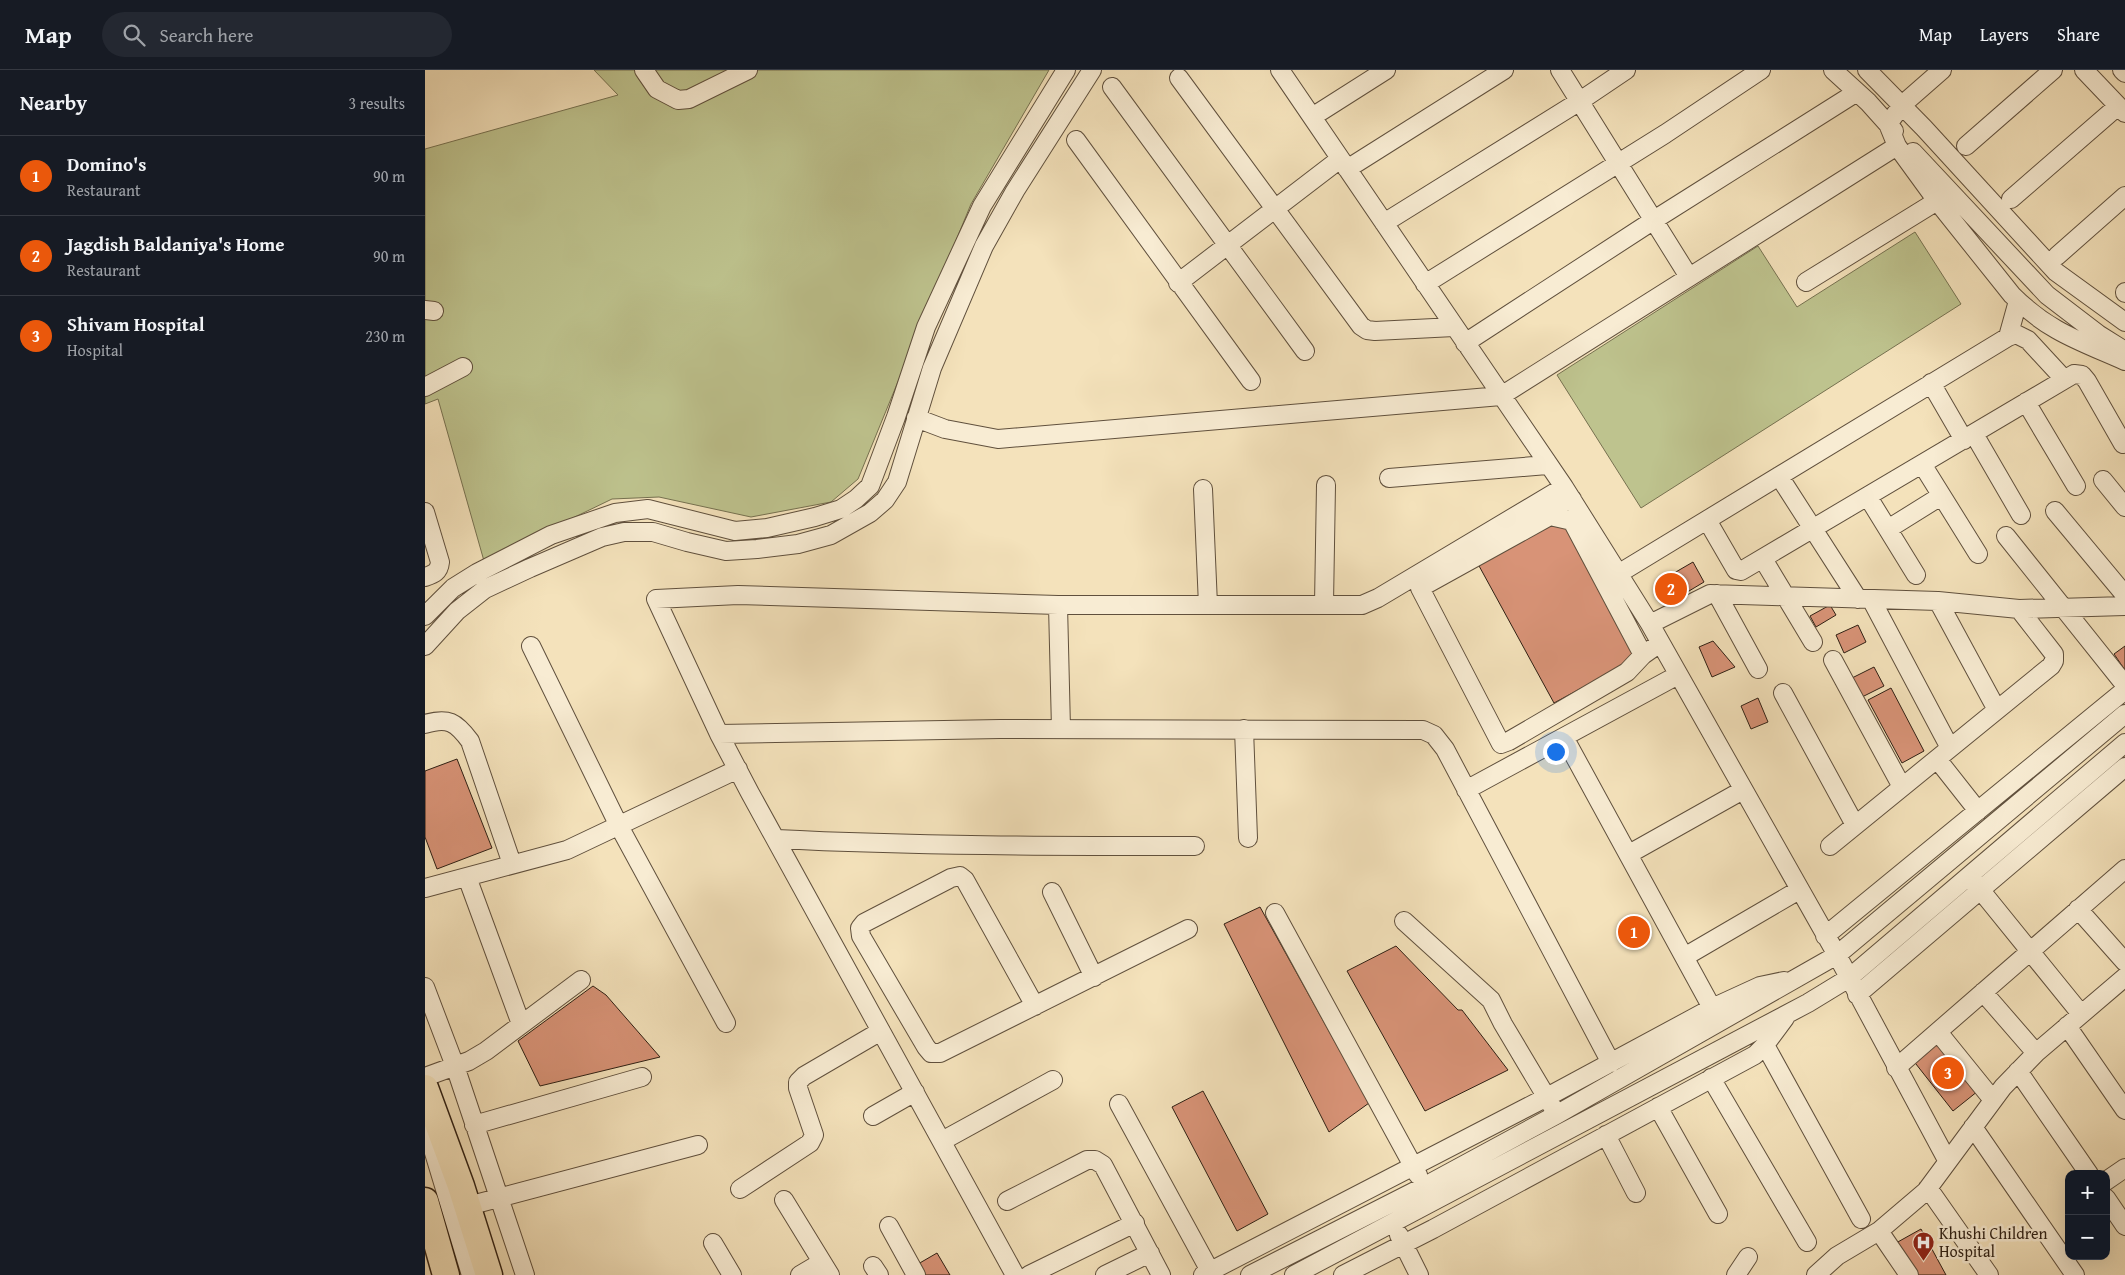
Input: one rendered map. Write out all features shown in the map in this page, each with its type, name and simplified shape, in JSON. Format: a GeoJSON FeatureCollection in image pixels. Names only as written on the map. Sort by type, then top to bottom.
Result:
{"type":"FeatureCollection","features":[{"type":"Feature","properties":{"kind":"highway"},"geometry":{"type":"LineString","coordinates":[[425,1088],[468,1206],[488,1273]]}},
{"type":"Feature","properties":{"kind":"highway"},"geometry":{"type":"LineString","coordinates":[[425,1201],[446,1275]]}},
{"type":"Feature","properties":{"kind":"highway"},"geometry":{"type":"LineString","coordinates":[[425,1254],[429,1275]]}},
{"type":"Feature","properties":{"kind":"street"},"geometry":{"type":"LineString","coordinates":[[644,70],[657,89],[678,100],[689,99],[748,70]]}},
{"type":"Feature","properties":{"kind":"street"},"geometry":{"type":"LineString","coordinates":[[425,616],[453,588],[477,573],[551,535],[615,513],[648,509],[735,530],[767,528],[815,517],[841,509],[856,499],[870,486],[896,417],[926,326],[982,206],[1066,70]]}},
{"type":"Feature","properties":{"kind":"street"},"geometry":{"type":"LineString","coordinates":[[425,646],[457,611],[485,589],[529,568],[602,538],[624,532],[653,532],[687,542],[727,550],[798,544],[831,535],[871,513],[885,500],[897,482],[933,368],[985,246],[1039,153],[1093,70]]}},
{"type":"Feature","properties":{"kind":"street"},"geometry":{"type":"LineString","coordinates":[[1280,70],[1547,465],[1568,493],[1650,624],[1837,955],[1947,1160]]}},
{"type":"Feature","properties":{"kind":"street"},"geometry":{"type":"LineString","coordinates":[[1312,117],[1386,70]]}},
{"type":"Feature","properties":{"kind":"street"},"geometry":{"type":"LineString","coordinates":[[1178,283],[1275,209],[1344,164],[1504,70]]}},
{"type":"Feature","properties":{"kind":"street"},"geometry":{"type":"LineString","coordinates":[[1560,70],[1689,277]]}},
{"type":"Feature","properties":{"kind":"street"},"geometry":{"type":"LineString","coordinates":[[1384,223],[1626,70]]}},
{"type":"Feature","properties":{"kind":"street"},"geometry":{"type":"LineString","coordinates":[[1425,284],[1619,164],[1761,70]]}},
{"type":"Feature","properties":{"kind":"street"},"geometry":{"type":"LineString","coordinates":[[1833,70],[1888,124],[2047,295],[2125,352]]}},
{"type":"Feature","properties":{"kind":"street"},"geometry":{"type":"LineString","coordinates":[[1867,70],[1902,105],[2056,272],[2125,322]]}},
{"type":"Feature","properties":{"kind":"street"},"geometry":{"type":"LineString","coordinates":[[1888,124],[1902,105],[1942,70]]}},
{"type":"Feature","properties":{"kind":"street"},"geometry":{"type":"LineString","coordinates":[[1966,146],[2053,70]]}},
{"type":"Feature","properties":{"kind":"street"},"geometry":{"type":"LineString","coordinates":[[2084,70],[2123,105]]}},
{"type":"Feature","properties":{"kind":"street"},"geometry":{"type":"LineString","coordinates":[[2095,70],[2123,105]]}},
{"type":"Feature","properties":{"kind":"street"},"geometry":{"type":"LineString","coordinates":[[2122,70],[2125,74]]}},
{"type":"Feature","properties":{"kind":"street"},"geometry":{"type":"LineString","coordinates":[[1179,78],[1361,326],[1367,330],[1454,327]]}},
{"type":"Feature","properties":{"kind":"street"},"geometry":{"type":"LineString","coordinates":[[1112,87],[1305,351]]}},
{"type":"Feature","properties":{"kind":"street"},"geometry":{"type":"LineString","coordinates":[[1465,343],[1653,220],[1857,92]]}},
{"type":"Feature","properties":{"kind":"street"},"geometry":{"type":"LineString","coordinates":[[2011,199],[2123,105]]}},
{"type":"Feature","properties":{"kind":"street"},"geometry":{"type":"LineString","coordinates":[[1888,124],[1897,146],[1937,201],[2018,301],[2041,320],[2071,339],[2125,362]]}},
{"type":"Feature","properties":{"kind":"street"},"geometry":{"type":"LineString","coordinates":[[1076,140],[1251,381]]}},
{"type":"Feature","properties":{"kind":"street"},"geometry":{"type":"LineString","coordinates":[[916,418],[945,429],[998,439],[1501,396],[1897,146]]}},
{"type":"Feature","properties":{"kind":"street"},"geometry":{"type":"LineString","coordinates":[[2057,256],[2125,196]]}},
{"type":"Feature","properties":{"kind":"street"},"geometry":{"type":"LineString","coordinates":[[1806,282],[1937,201]]}},
{"type":"Feature","properties":{"kind":"street"},"geometry":{"type":"LineString","coordinates":[[2008,336],[2018,301]]}},
{"type":"Feature","properties":{"kind":"street"},"geometry":{"type":"LineString","coordinates":[[1618,574],[2008,336],[2016,334],[2029,340],[2064,379]]}},
{"type":"Feature","properties":{"kind":"street"},"geometry":{"type":"LineString","coordinates":[[425,387],[463,367]]}},
{"type":"Feature","properties":{"kind":"street"},"geometry":{"type":"LineString","coordinates":[[1707,520],[1737,572],[1763,559],[2074,374],[2082,375],[2087,381],[2123,444]]}},
{"type":"Feature","properties":{"kind":"street"},"geometry":{"type":"LineString","coordinates":[[1931,383],[2021,515]]}},
{"type":"Feature","properties":{"kind":"street"},"geometry":{"type":"LineString","coordinates":[[2026,402],[2076,486]]}},
{"type":"Feature","properties":{"kind":"street"},"geometry":{"type":"LineString","coordinates":[[1922,464],[1978,554]]}},
{"type":"Feature","properties":{"kind":"street"},"geometry":{"type":"LineString","coordinates":[[1389,478],[1547,465]]}},
{"type":"Feature","properties":{"kind":"street"},"geometry":{"type":"LineString","coordinates":[[1779,476],[1814,529],[1865,599],[1944,753],[1978,811]]}},
{"type":"Feature","properties":{"kind":"street"},"geometry":{"type":"LineString","coordinates":[[2103,480],[2125,507]]}},
{"type":"Feature","properties":{"kind":"street"},"geometry":{"type":"LineString","coordinates":[[1324,604],[1326,485]]}},
{"type":"Feature","properties":{"kind":"street"},"geometry":{"type":"LineString","coordinates":[[1203,489],[1208,605]]}},
{"type":"Feature","properties":{"kind":"street"},"geometry":{"type":"LineString","coordinates":[[1568,493],[1551,516],[1419,588],[1501,744],[1627,672],[1643,655],[1660,643]]}},
{"type":"Feature","properties":{"kind":"street"},"geometry":{"type":"LineString","coordinates":[[1015,1275],[719,734],[656,599],[738,595],[1058,604],[1362,604],[1378,598],[1568,493]]}},
{"type":"Feature","properties":{"kind":"street"},"geometry":{"type":"LineString","coordinates":[[1888,528],[1941,496]]}},
{"type":"Feature","properties":{"kind":"street"},"geometry":{"type":"LineString","coordinates":[[1868,497],[1916,575]]}},
{"type":"Feature","properties":{"kind":"street"},"geometry":{"type":"LineString","coordinates":[[2055,511],[2125,595]]}},
{"type":"Feature","properties":{"kind":"street"},"geometry":{"type":"LineString","coordinates":[[425,512],[440,562],[439,569],[435,574],[425,577]]}},
{"type":"Feature","properties":{"kind":"street"},"geometry":{"type":"LineString","coordinates":[[1551,516],[1571,521],[1643,655]]}},
{"type":"Feature","properties":{"kind":"street"},"geometry":{"type":"LineString","coordinates":[[2005,536],[2125,685]]}},
{"type":"Feature","properties":{"kind":"street"},"geometry":{"type":"LineString","coordinates":[[1763,559],[1813,642]]}},
{"type":"Feature","properties":{"kind":"street"},"geometry":{"type":"LineString","coordinates":[[1650,624],[1703,597],[1717,594],[1938,601],[2019,609],[2125,606]]}},
{"type":"Feature","properties":{"kind":"street"},"geometry":{"type":"LineString","coordinates":[[1717,594],[1758,669]]}},
{"type":"Feature","properties":{"kind":"street"},"geometry":{"type":"LineString","coordinates":[[1938,601],[1997,710]]}},
{"type":"Feature","properties":{"kind":"street"},"geometry":{"type":"LineString","coordinates":[[1058,604],[1061,729]]}},
{"type":"Feature","properties":{"kind":"street"},"geometry":{"type":"LineString","coordinates":[[1830,846],[2055,661],[2054,654],[2019,609]]}},
{"type":"Feature","properties":{"kind":"street"},"geometry":{"type":"LineString","coordinates":[[531,646],[619,826],[726,1023]]}},
{"type":"Feature","properties":{"kind":"street"},"geometry":{"type":"LineString","coordinates":[[1833,660],[1902,787]]}},
{"type":"Feature","properties":{"kind":"street"},"geometry":{"type":"LineString","coordinates":[[1466,790],[1678,675]]}},
{"type":"Feature","properties":{"kind":"street"},"geometry":{"type":"LineString","coordinates":[[1825,936],[2125,690]]}},
{"type":"Feature","properties":{"kind":"street"},"geometry":{"type":"LineString","coordinates":[[1783,693],[1855,826]]}},
{"type":"Feature","properties":{"kind":"street"},"geometry":{"type":"LineString","coordinates":[[1250,1275],[1425,1186],[1556,1115],[1837,955],[2125,714]]}},
{"type":"Feature","properties":{"kind":"street"},"geometry":{"type":"LineString","coordinates":[[425,724],[439,720],[450,722],[460,728],[470,741],[512,864]]}},
{"type":"Feature","properties":{"kind":"street"},"geometry":{"type":"LineString","coordinates":[[719,734],[1061,729],[1423,730],[1434,735],[1445,749],[1611,1063]]}},
{"type":"Feature","properties":{"kind":"street"},"geometry":{"type":"LineString","coordinates":[[1244,729],[1248,838]]}},
{"type":"Feature","properties":{"kind":"street"},"geometry":{"type":"LineString","coordinates":[[1564,737],[1686,956],[1712,1008]]}},
{"type":"Feature","properties":{"kind":"street"},"geometry":{"type":"LineString","coordinates":[[1295,1275],[1789,1014],[1849,978],[2125,743]]}},
{"type":"Feature","properties":{"kind":"street"},"geometry":{"type":"LineString","coordinates":[[1857,995],[2125,768]]}},
{"type":"Feature","properties":{"kind":"street"},"geometry":{"type":"LineString","coordinates":[[425,888],[567,850],[738,769]]}},
{"type":"Feature","properties":{"kind":"street"},"geometry":{"type":"LineString","coordinates":[[1629,854],[1743,790]]}},
{"type":"Feature","properties":{"kind":"street"},"geometry":{"type":"LineString","coordinates":[[776,839],[1008,846],[1195,846]]}},
{"type":"Feature","properties":{"kind":"street"},"geometry":{"type":"LineString","coordinates":[[1897,1068],[2125,869]]}},
{"type":"Feature","properties":{"kind":"street"},"geometry":{"type":"LineString","coordinates":[[467,876],[521,1024]]}},
{"type":"Feature","properties":{"kind":"street"},"geometry":{"type":"LineString","coordinates":[[1035,1006],[965,880],[960,876],[951,878],[908,900],[864,923],[860,928],[861,936],[931,1053],[940,1053],[1189,930]]}},
{"type":"Feature","properties":{"kind":"street"},"geometry":{"type":"LineString","coordinates":[[1969,876],[2081,1014]]}},
{"type":"Feature","properties":{"kind":"street"},"geometry":{"type":"LineString","coordinates":[[1686,956],[1799,890]]}},
{"type":"Feature","properties":{"kind":"street"},"geometry":{"type":"LineString","coordinates":[[1052,892],[1094,977]]}},
{"type":"Feature","properties":{"kind":"street"},"geometry":{"type":"LineString","coordinates":[[2078,909],[2125,962]]}},
{"type":"Feature","properties":{"kind":"street"},"geometry":{"type":"LineString","coordinates":[[1275,913],[1425,1186]]}},
{"type":"Feature","properties":{"kind":"street"},"geometry":{"type":"LineString","coordinates":[[1404,921],[1491,1000],[1556,1115]]}},
{"type":"Feature","properties":{"kind":"street"},"geometry":{"type":"LineString","coordinates":[[861,994],[886,979]]}},
{"type":"Feature","properties":{"kind":"street"},"geometry":{"type":"LineString","coordinates":[[425,1077],[469,1061],[486,1051],[581,980]]}},
{"type":"Feature","properties":{"kind":"street"},"geometry":{"type":"LineString","coordinates":[[1119,1104],[1207,1273],[1547,1097],[1712,1008],[1760,986],[1796,980]]}},
{"type":"Feature","properties":{"kind":"street"},"geometry":{"type":"LineString","coordinates":[[1824,1272],[1879,1232],[1928,1188],[1993,1100],[2018,1071],[2081,1014],[2123,983]]}},
{"type":"Feature","properties":{"kind":"street"},"geometry":{"type":"LineString","coordinates":[[425,987],[455,1066],[525,1275]]}},
{"type":"Feature","properties":{"kind":"street"},"geometry":{"type":"LineString","coordinates":[[1983,992],[2036,1053]]}},
{"type":"Feature","properties":{"kind":"street"},"geometry":{"type":"LineString","coordinates":[[1343,1275],[1606,1136],[1755,1054],[1765,1045],[1789,1014]]}},
{"type":"Feature","properties":{"kind":"street"},"geometry":{"type":"LineString","coordinates":[[2067,1026],[2125,1110]]}},
{"type":"Feature","properties":{"kind":"street"},"geometry":{"type":"LineString","coordinates":[[740,1189],[810,1144],[814,1135],[798,1088],[798,1082],[804,1076],[881,1031]]}},
{"type":"Feature","properties":{"kind":"street"},"geometry":{"type":"LineString","coordinates":[[1938,1032],[1993,1100]]}},
{"type":"Feature","properties":{"kind":"street"},"geometry":{"type":"LineString","coordinates":[[1765,1045],[1861,1219]]}},
{"type":"Feature","properties":{"kind":"street"},"geometry":{"type":"LineString","coordinates":[[2018,1071],[2086,1170]]}},
{"type":"Feature","properties":{"kind":"street"},"geometry":{"type":"LineString","coordinates":[[474,1126],[642,1077]]}},
{"type":"Feature","properties":{"kind":"street"},"geometry":{"type":"LineString","coordinates":[[1711,1078],[1807,1242]]}},
{"type":"Feature","properties":{"kind":"street"},"geometry":{"type":"LineString","coordinates":[[942,1141],[1053,1080]]}},
{"type":"Feature","properties":{"kind":"street"},"geometry":{"type":"LineString","coordinates":[[873,1116],[915,1092]]}},
{"type":"Feature","properties":{"kind":"street"},"geometry":{"type":"LineString","coordinates":[[1658,1107],[1718,1214]]}},
{"type":"Feature","properties":{"kind":"street"},"geometry":{"type":"LineString","coordinates":[[425,1122],[488,1273]]}},
{"type":"Feature","properties":{"kind":"street"},"geometry":{"type":"LineString","coordinates":[[1973,1127],[2075,1275]]}},
{"type":"Feature","properties":{"kind":"street"},"geometry":{"type":"LineString","coordinates":[[1606,1136],[1636,1193]]}},
{"type":"Feature","properties":{"kind":"street"},"geometry":{"type":"LineString","coordinates":[[468,1206],[698,1145]]}},
{"type":"Feature","properties":{"kind":"street"},"geometry":{"type":"LineString","coordinates":[[1007,1201],[1087,1160],[1095,1160],[1103,1165],[1161,1275]]}},
{"type":"Feature","properties":{"kind":"street"},"geometry":{"type":"LineString","coordinates":[[425,1164],[458,1275]]}},
{"type":"Feature","properties":{"kind":"street"},"geometry":{"type":"LineString","coordinates":[[2110,1178],[2125,1168]]}},
{"type":"Feature","properties":{"kind":"street"},"geometry":{"type":"LineString","coordinates":[[1928,1188],[1989,1275]]}},
{"type":"Feature","properties":{"kind":"street"},"geometry":{"type":"LineString","coordinates":[[784,1200],[826,1268],[800,1275]]}},
{"type":"Feature","properties":{"kind":"street"},"geometry":{"type":"LineString","coordinates":[[2110,1204],[2125,1226]]}},
{"type":"Feature","properties":{"kind":"street"},"geometry":{"type":"LineString","coordinates":[[1029,1275],[1135,1223]]}},
{"type":"Feature","properties":{"kind":"street"},"geometry":{"type":"LineString","coordinates":[[1392,1223],[1419,1275]]}},
{"type":"Feature","properties":{"kind":"street"},"geometry":{"type":"LineString","coordinates":[[889,1226],[916,1275]]}},
{"type":"Feature","properties":{"kind":"street"},"geometry":{"type":"LineString","coordinates":[[1879,1232],[1909,1275]]}},
{"type":"Feature","properties":{"kind":"street"},"geometry":{"type":"LineString","coordinates":[[713,1243],[732,1275]]}},
{"type":"Feature","properties":{"kind":"street"},"geometry":{"type":"LineString","coordinates":[[1105,1275],[1150,1253]]}},
{"type":"Feature","properties":{"kind":"street"},"geometry":{"type":"LineString","coordinates":[[1736,1275],[1748,1257]]}},
{"type":"Feature","properties":{"kind":"green space"},"geometry":{"type":"Polygon","coordinates":[[[594,70],[1049,70],[971,204],[858,479],[831,502],[751,517],[659,497],[612,499],[484,561],[438,399],[425,404],[425,149],[618,95],[594,70]]]}},
{"type":"Feature","properties":{"kind":"green space"},"geometry":{"type":"Polygon","coordinates":[[[1915,232],[1961,304],[1641,508],[1557,375],[1758,246],[1797,307],[1915,232]]]}},
{"type":"Feature","properties":{"kind":"building"},"geometry":{"type":"Polygon","coordinates":[[[1561,519],[1637,658],[1554,703],[1478,564],[1561,519]]]}},
{"type":"Feature","properties":{"kind":"building"},"geometry":{"type":"Polygon","coordinates":[[[1693,562],[1704,582],[1674,600],[1662,580],[1693,562]]]}},
{"type":"Feature","properties":{"kind":"building"},"geometry":{"type":"Polygon","coordinates":[[[1830,605],[1836,615],[1816,627],[1810,616],[1830,605]]]}},
{"type":"Feature","properties":{"kind":"building"},"geometry":{"type":"Polygon","coordinates":[[[1858,625],[1866,642],[1844,653],[1836,635],[1858,625]]]}},
{"type":"Feature","properties":{"kind":"building"},"geometry":{"type":"Polygon","coordinates":[[[1713,641],[1735,667],[1712,677],[1699,647],[1713,641]]]}},
{"type":"Feature","properties":{"kind":"building"},"geometry":{"type":"Polygon","coordinates":[[[2125,646],[2125,670],[2114,654],[2125,646]]]}},
{"type":"Feature","properties":{"kind":"building"},"geometry":{"type":"Polygon","coordinates":[[[1874,667],[1884,686],[1862,697],[1852,678],[1874,667]]]}},
{"type":"Feature","properties":{"kind":"building"},"geometry":{"type":"Polygon","coordinates":[[[1891,688],[1924,751],[1902,763],[1868,700],[1891,688]]]}},
{"type":"Feature","properties":{"kind":"building"},"geometry":{"type":"Polygon","coordinates":[[[1758,698],[1768,722],[1751,729],[1741,706],[1758,698]]]}},
{"type":"Feature","properties":{"kind":"building"},"geometry":{"type":"Polygon","coordinates":[[[457,759],[492,848],[437,869],[425,837],[425,771],[457,759]]]}},
{"type":"Feature","properties":{"kind":"building"},"geometry":{"type":"Polygon","coordinates":[[[1260,907],[1369,1103],[1329,1132],[1224,924],[1260,907]]]}},
{"type":"Feature","properties":{"kind":"building"},"geometry":{"type":"Polygon","coordinates":[[[1396,946],[1458,1010],[1462,1010],[1508,1070],[1425,1111],[1347,971],[1396,946]]]}},
{"type":"Feature","properties":{"kind":"building"},"geometry":{"type":"Polygon","coordinates":[[[593,986],[606,995],[660,1057],[540,1086],[518,1041],[593,986]]]}},
{"type":"Feature","properties":{"kind":"building"},"geometry":{"type":"Polygon","coordinates":[[[1937,1039],[1978,1091],[1953,1111],[1912,1059],[1937,1039]]]}},
{"type":"Feature","properties":{"kind":"building"},"geometry":{"type":"Polygon","coordinates":[[[1203,1091],[1268,1214],[1237,1231],[1172,1107],[1203,1091]]]}},
{"type":"Feature","properties":{"kind":"building"},"geometry":{"type":"Polygon","coordinates":[[[1921,1229],[1946,1275],[1914,1275],[1896,1243],[1921,1229]]]}},
{"type":"Feature","properties":{"kind":"building"},"geometry":{"type":"Polygon","coordinates":[[[937,1253],[950,1275],[925,1275],[918,1264],[937,1253]]]}},
{"type":"Feature","properties":{"kind":"place","name":"Jagdish Baldaniya's Home"},"geometry":{"type":"Point","coordinates":[1671,589]}},
{"type":"Feature","properties":{"kind":"place","name":"Domino's"},"geometry":{"type":"Point","coordinates":[1634,932]}},
{"type":"Feature","properties":{"kind":"place","name":"Shivam Hospital"},"geometry":{"type":"Point","coordinates":[1948,1073]}},
{"type":"Feature","properties":{"kind":"place","name":"Khushi Children Hospital"},"geometry":{"type":"Point","coordinates":[1923,1261]}}]}
